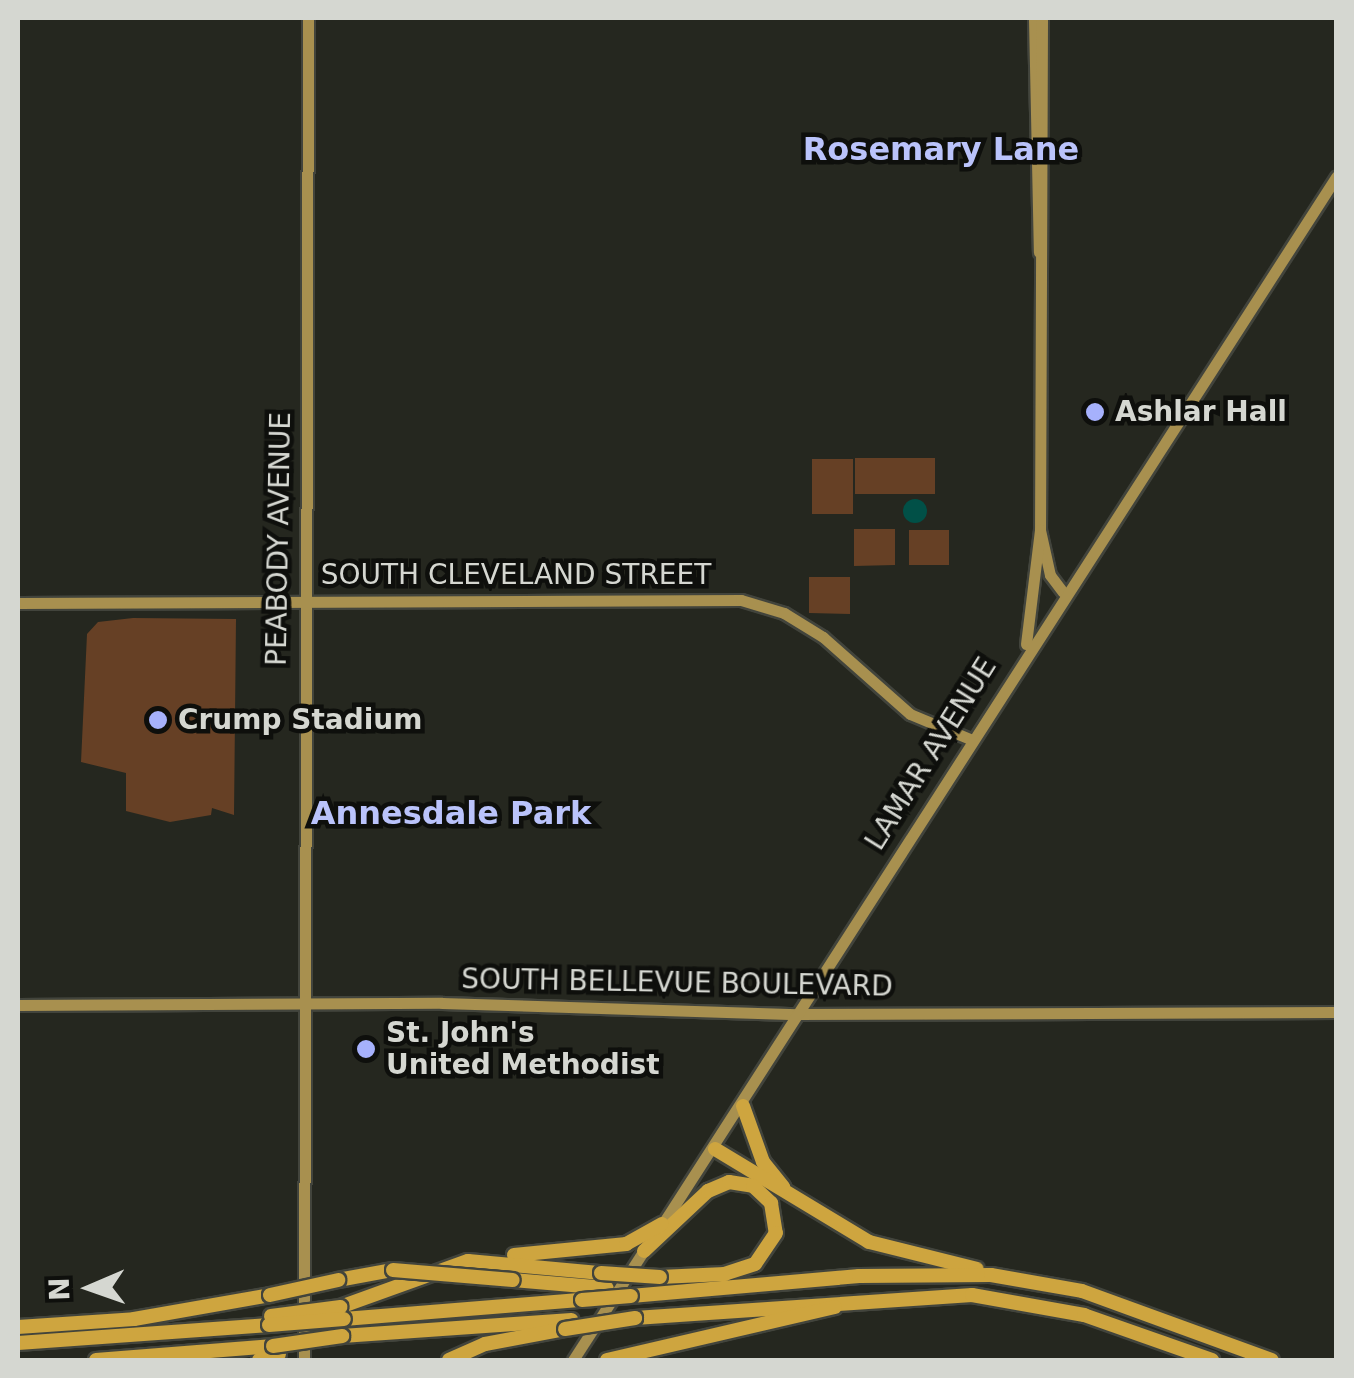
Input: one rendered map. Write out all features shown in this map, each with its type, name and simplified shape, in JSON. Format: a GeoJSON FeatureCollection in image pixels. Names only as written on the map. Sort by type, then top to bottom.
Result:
{"type":"FeatureCollection","features":[{"type":"Feature","properties":{"kind":"highway"},"geometry":{"type":"LineString","coordinates":[[743,1106],[763,1162],[790,1196]]}},
{"type":"Feature","properties":{"kind":"highway"},"geometry":{"type":"LineString","coordinates":[[715,1150],[869,1242],[991,1275]]}},
{"type":"Feature","properties":{"kind":"highway"},"geometry":{"type":"LineString","coordinates":[[468,1261],[660,1276],[725,1274],[755,1264],[776,1233],[771,1203],[753,1186],[730,1182],[708,1191],[644,1251]]}},
{"type":"Feature","properties":{"kind":"highway"},"geometry":{"type":"LineString","coordinates":[[342,1313],[468,1261],[626,1244],[662,1224]]}},
{"type":"Feature","properties":{"kind":"highway"},"geometry":{"type":"LineString","coordinates":[[18,1326],[134,1319],[393,1270],[513,1280],[585,1293],[631,1296],[859,1276],[991,1275],[1082,1291],[1272,1360]]}},
{"type":"Feature","properties":{"kind":"highway"},"geometry":{"type":"LineString","coordinates":[[18,1344],[585,1293]]}},
{"type":"Feature","properties":{"kind":"highway"},"geometry":{"type":"LineString","coordinates":[[607,1360],[884,1296]]}},
{"type":"Feature","properties":{"kind":"highway"},"geometry":{"type":"LineString","coordinates":[[96,1360],[276,1350],[417,1332],[568,1324],[884,1296],[1030,1302],[1084,1315],[1212,1360]]}},
{"type":"Feature","properties":{"kind":"highway"},"geometry":{"type":"LineString","coordinates":[[449,1360],[486,1344],[568,1324]]}},
{"type":"Feature","properties":{"kind":"highway"},"geometry":{"type":"LineString","coordinates":[[259,1360],[276,1350]]}},
{"type":"Feature","properties":{"kind":"main road","name":"PEABODY AVENUE"},"geometry":{"type":"LineString","coordinates":[[304,1360],[303,602],[308,18]]}},
{"type":"Feature","properties":{"kind":"main road"},"geometry":{"type":"LineString","coordinates":[[1034,18],[1039,252]]}},
{"type":"Feature","properties":{"kind":"main road"},"geometry":{"type":"LineString","coordinates":[[1024,652],[1040,530],[1042,18]]}},
{"type":"Feature","properties":{"kind":"main road","name":"LAMAR AVENUE"},"geometry":{"type":"LineString","coordinates":[[573,1360],[715,1150],[1024,652],[1336,177]]}},
{"type":"Feature","properties":{"kind":"main road"},"geometry":{"type":"LineString","coordinates":[[1040,530],[1050,574],[1064,592]]}},
{"type":"Feature","properties":{"kind":"main road","name":"SOUTH CLEVELAND STREET"},"geometry":{"type":"LineString","coordinates":[[18,603],[741,600],[810,629],[910,714],[970,739]]}},
{"type":"Feature","properties":{"kind":"main road","name":"SOUTH BELLEVUE BOULEVARD"},"geometry":{"type":"LineString","coordinates":[[18,1005],[302,1004],[796,1014],[1336,1012]]}},
{"type":"Feature","properties":{"kind":"shaded area"},"geometry":{"type":"Polygon","coordinates":[[[855,458],[935,458],[935,494],[855,494],[855,458]]]}},
{"type":"Feature","properties":{"kind":"shaded area"},"geometry":{"type":"Polygon","coordinates":[[[812,459],[853,459],[853,514],[812,514],[812,459]]]}},
{"type":"Feature","properties":{"kind":"shaded area"},"geometry":{"type":"Polygon","coordinates":[[[854,529],[895,529],[895,565],[854,566],[854,529]]]}},
{"type":"Feature","properties":{"kind":"shaded area"},"geometry":{"type":"Polygon","coordinates":[[[909,530],[949,530],[949,565],[909,565],[909,530]]]}},
{"type":"Feature","properties":{"kind":"shaded area"},"geometry":{"type":"Polygon","coordinates":[[[809,577],[850,577],[850,614],[809,613],[809,577]]]}},
{"type":"Feature","properties":{"kind":"shaded area","name":"Crump Stadium"},"geometry":{"type":"Polygon","coordinates":[[[133,618],[236,619],[234,815],[212,808],[211,815],[170,822],[126,811],[126,773],[81,762],[87,634],[98,622],[133,618]]]}},
{"type":"Feature","properties":{"kind":"water"},"geometry":{"type":"Polygon","coordinates":[[[910,499],[920,499],[927,511],[920,523],[910,523],[903,516],[903,506],[910,499]]]}},
{"type":"Feature","properties":{"kind":"place","name":"Ashlar Hall"},"geometry":{"type":"Point","coordinates":[1095,412]}},
{"type":"Feature","properties":{"kind":"place","name":"Crump Stadium"},"geometry":{"type":"Point","coordinates":[158,720]}},
{"type":"Feature","properties":{"kind":"place","name":"St. John's United Methodist"},"geometry":{"type":"Point","coordinates":[366,1049]}},
{"type":"Feature","properties":{"kind":"district","name":"Rosemary Lane"},"geometry":{"type":"Point","coordinates":[941,149]}},
{"type":"Feature","properties":{"kind":"district","name":"Annesdale Park"},"geometry":{"type":"Point","coordinates":[451,813]}}]}
